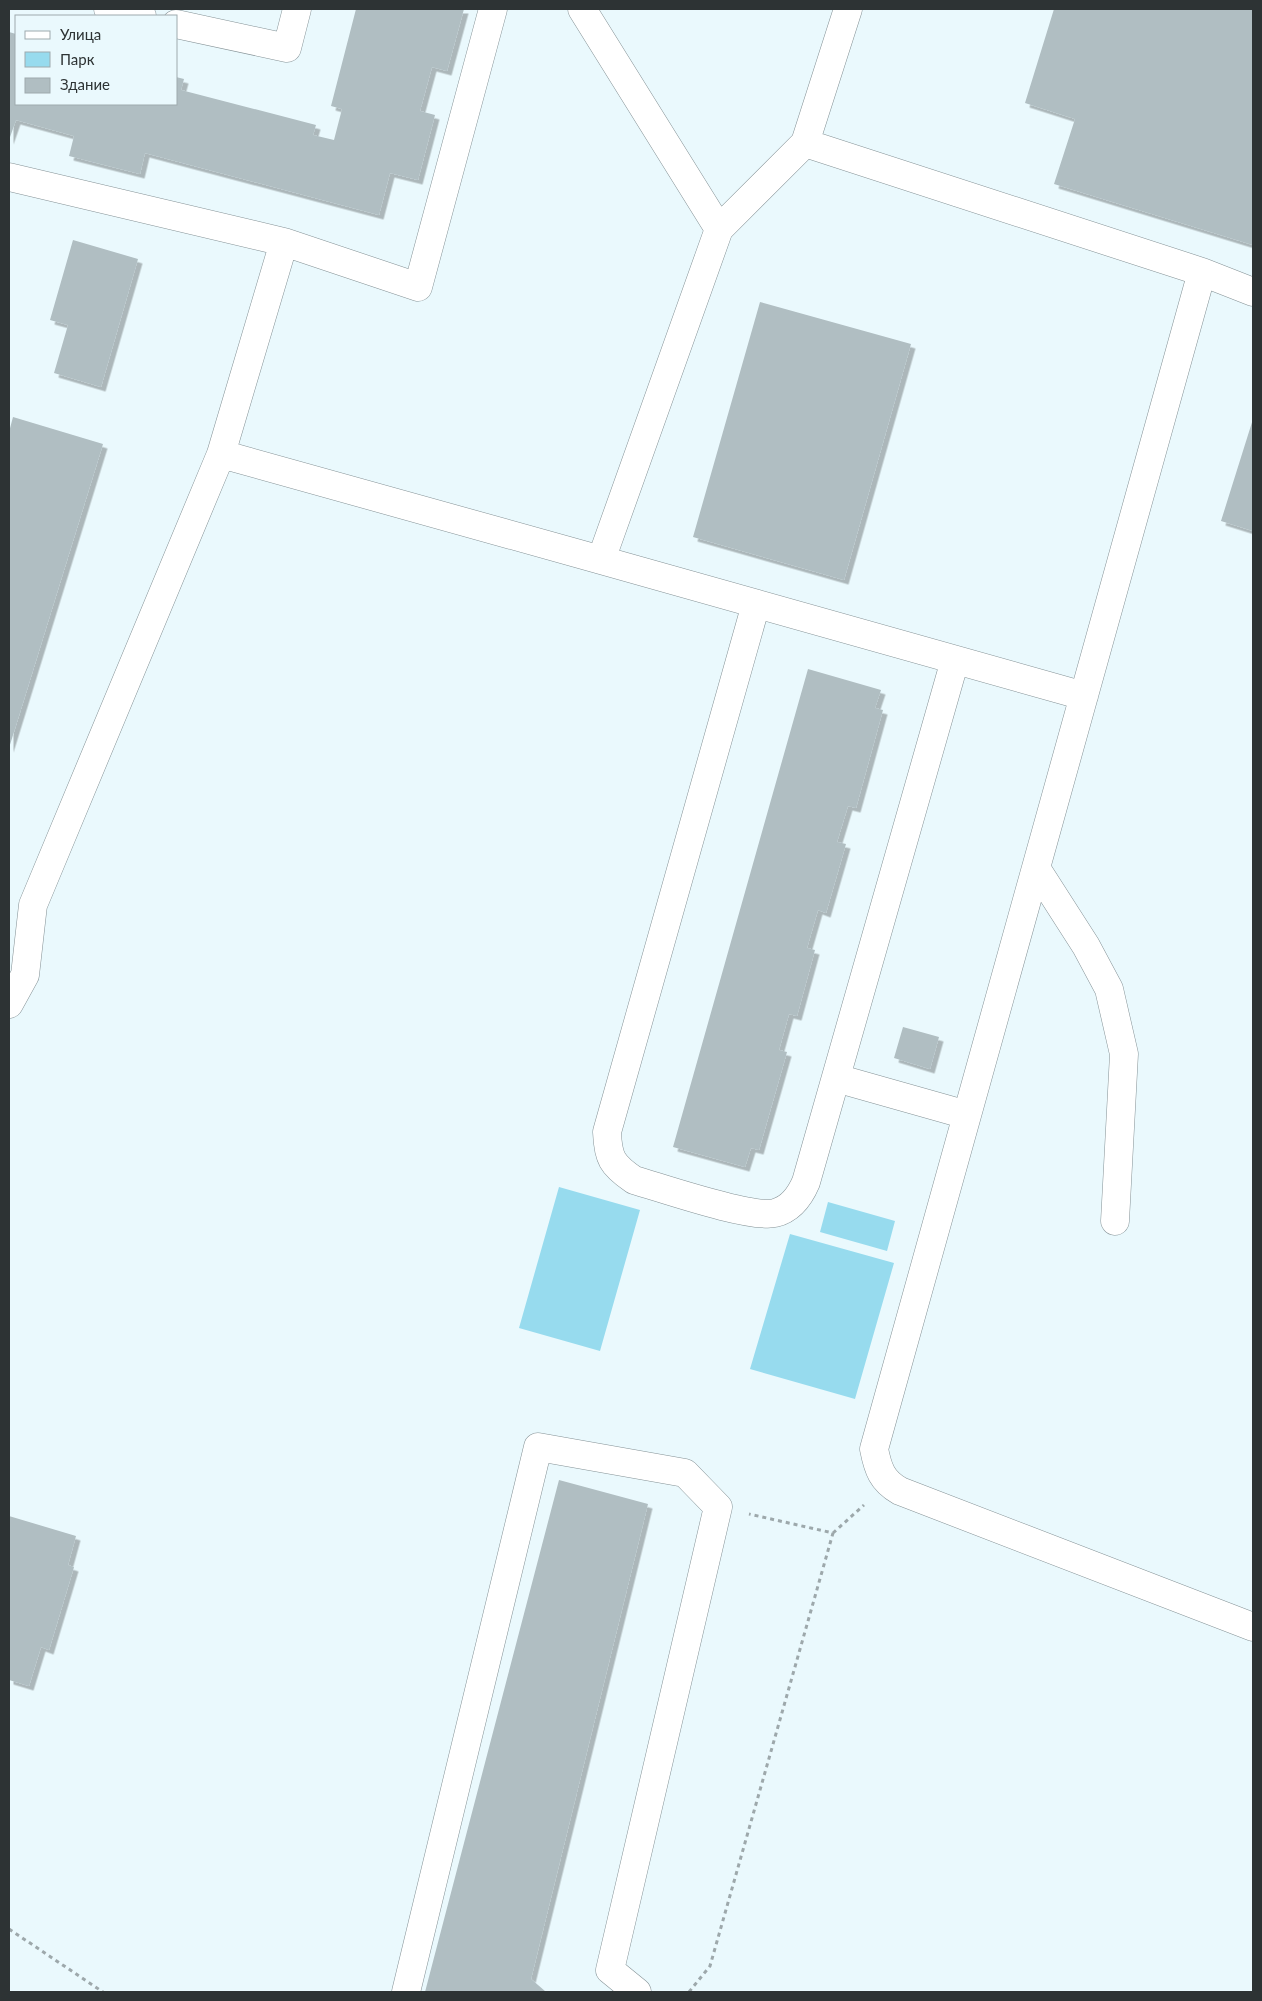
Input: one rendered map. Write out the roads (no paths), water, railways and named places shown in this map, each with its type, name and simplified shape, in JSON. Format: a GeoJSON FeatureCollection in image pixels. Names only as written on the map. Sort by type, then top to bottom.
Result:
{"type":"FeatureCollection","features":[{"type":"Feature","properties":{"kind":"lane"},"geometry":{"type":"LineString","coordinates":[[108,9],[137,15]]}},
{"type":"Feature","properties":{"kind":"lane"},"geometry":{"type":"LineString","coordinates":[[178,24],[287,48],[297,9]]}},
{"type":"Feature","properties":{"kind":"lane"},"geometry":{"type":"LineString","coordinates":[[9,177],[284,242],[418,287],[493,9]]}},
{"type":"Feature","properties":{"kind":"lane"},"geometry":{"type":"LineString","coordinates":[[582,9],[719,229]]}},
{"type":"Feature","properties":{"kind":"lane"},"geometry":{"type":"LineString","coordinates":[[601,560],[719,229],[805,143],[848,9]]}},
{"type":"Feature","properties":{"kind":"lane"},"geometry":{"type":"LineString","coordinates":[[805,143],[1202,272],[1253,292]]}},
{"type":"Feature","properties":{"kind":"lane"},"geometry":{"type":"LineString","coordinates":[[9,1004],[24,975],[33,905],[221,454],[284,242]]}},
{"type":"Feature","properties":{"kind":"lane"},"geometry":{"type":"LineString","coordinates":[[1202,272],[874,1450],[878,1470],[887,1484],[900,1491],[1253,1627]]}},
{"type":"Feature","properties":{"kind":"lane"},"geometry":{"type":"LineString","coordinates":[[221,454],[1084,696]]}},
{"type":"Feature","properties":{"kind":"lane"},"geometry":{"type":"LineString","coordinates":[[756,604],[606,1132],[608,1152],[618,1169],[634,1180],[752,1213],[775,1213],[798,1200],[806,1182],[954,660]]}},
{"type":"Feature","properties":{"kind":"lane"},"geometry":{"type":"LineString","coordinates":[[1036,868],[1086,946],[1109,989],[1124,1054],[1116,1221]]}},
{"type":"Feature","properties":{"kind":"lane"},"geometry":{"type":"LineString","coordinates":[[836,1078],[967,1115]]}},
{"type":"Feature","properties":{"kind":"lane"},"geometry":{"type":"LineString","coordinates":[[406,1992],[538,1447],[684,1473],[718,1507],[610,1970],[637,1992]]}}]}
